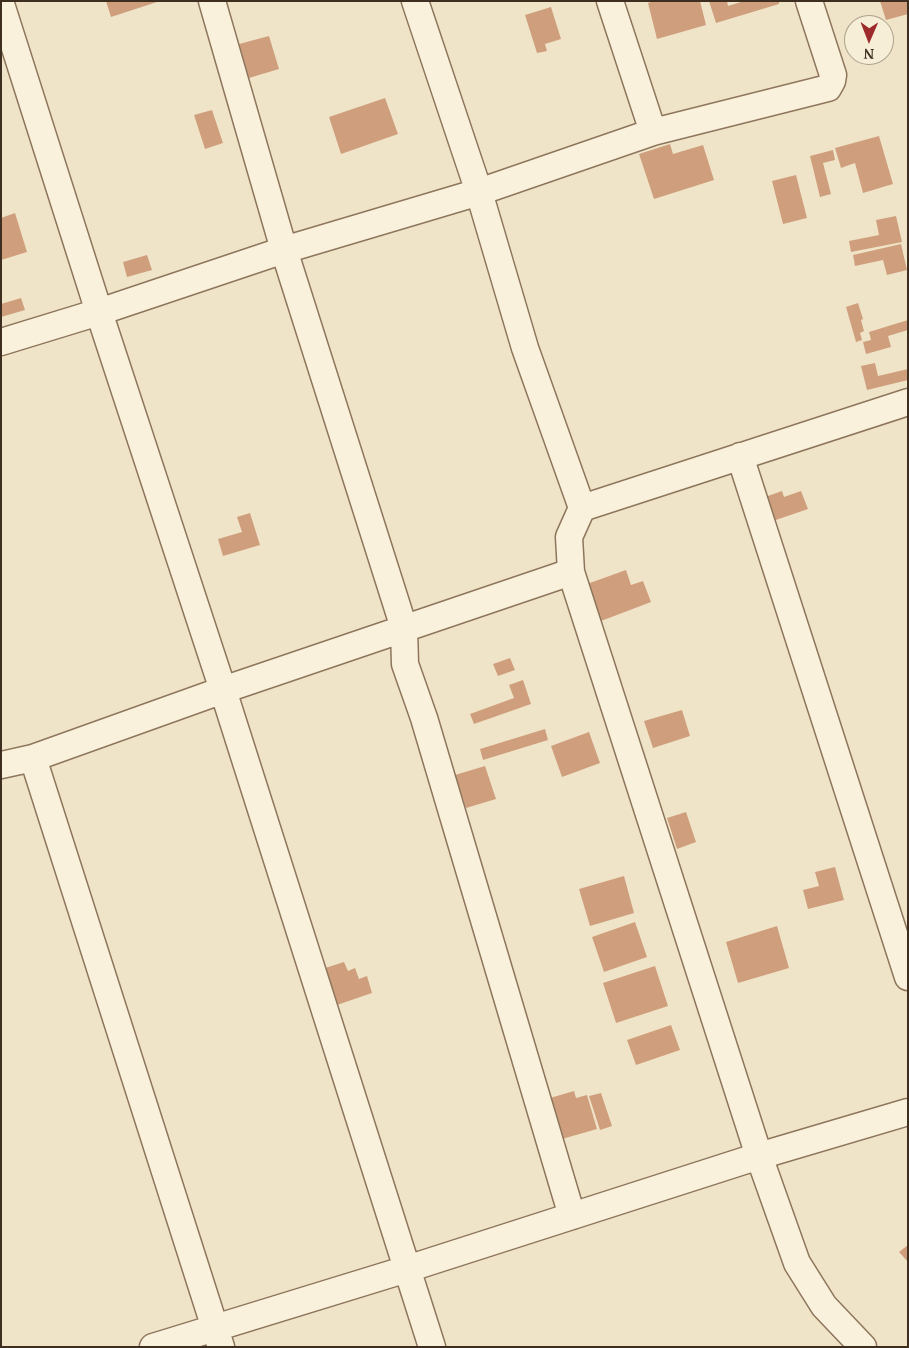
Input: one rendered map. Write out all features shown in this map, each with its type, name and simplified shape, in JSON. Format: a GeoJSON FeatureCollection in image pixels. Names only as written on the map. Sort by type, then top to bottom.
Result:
{"type":"FeatureCollection","features":[{"type":"Feature","properties":{"kind":"street"},"geometry":{"type":"LineString","coordinates":[[212,1],[284,250],[404,628],[405,664],[427,727],[572,1216]]}},
{"type":"Feature","properties":{"kind":"street"},"geometry":{"type":"LineString","coordinates":[[415,1],[479,192],[525,348],[582,508],[570,537],[571,572],[759,1156],[797,1263],[824,1306],[863,1347]]}},
{"type":"Feature","properties":{"kind":"street"},"geometry":{"type":"LineString","coordinates":[[610,1],[653,132]]}},
{"type":"Feature","properties":{"kind":"street"},"geometry":{"type":"LineString","coordinates":[[1,342],[99,312],[284,250],[479,192],[653,132],[828,88],[833,75],[810,1]]}},
{"type":"Feature","properties":{"kind":"street"},"geometry":{"type":"LineString","coordinates":[[1,4],[99,312],[223,690],[432,1347]]}},
{"type":"Feature","properties":{"kind":"street"},"geometry":{"type":"LineString","coordinates":[[582,508],[908,402]]}},
{"type":"Feature","properties":{"kind":"street"},"geometry":{"type":"LineString","coordinates":[[740,456],[908,977]]}},
{"type":"Feature","properties":{"kind":"street"},"geometry":{"type":"LineString","coordinates":[[1,765],[33,758],[223,690],[571,572]]}},
{"type":"Feature","properties":{"kind":"street"},"geometry":{"type":"LineString","coordinates":[[33,758],[218,1338]]}},
{"type":"Feature","properties":{"kind":"street"},"geometry":{"type":"LineString","coordinates":[[153,1347],[218,1338],[407,1269],[759,1156],[908,1112]]}},
{"type":"Feature","properties":{"kind":"building"},"geometry":{"type":"Polygon","coordinates":[[[106,1],[157,1],[157,2],[111,17],[106,1]]]}},
{"type":"Feature","properties":{"kind":"building"},"geometry":{"type":"Polygon","coordinates":[[[654,1],[700,1],[706,25],[657,39],[648,3],[654,1]]]}},
{"type":"Feature","properties":{"kind":"building"},"geometry":{"type":"Polygon","coordinates":[[[709,1],[727,1],[728,6],[744,1],[779,1],[779,4],[716,23],[709,1]]]}},
{"type":"Feature","properties":{"kind":"building"},"geometry":{"type":"Polygon","coordinates":[[[880,1],[908,1],[908,14],[894,18],[894,15],[884,15],[880,1]]]}},
{"type":"Feature","properties":{"kind":"building"},"geometry":{"type":"Polygon","coordinates":[[[551,7],[561,39],[545,44],[547,51],[537,53],[525,15],[551,7]]]}},
{"type":"Feature","properties":{"kind":"building"},"geometry":{"type":"Polygon","coordinates":[[[269,36],[279,69],[249,78],[239,44],[269,36]]]}},
{"type":"Feature","properties":{"kind":"building"},"geometry":{"type":"Polygon","coordinates":[[[385,98],[398,134],[341,154],[329,117],[385,98]]]}},
{"type":"Feature","properties":{"kind":"building"},"geometry":{"type":"Polygon","coordinates":[[[212,110],[223,143],[205,149],[194,115],[212,110]]]}},
{"type":"Feature","properties":{"kind":"building"},"geometry":{"type":"Polygon","coordinates":[[[879,136],[893,184],[863,193],[855,163],[841,168],[835,148],[879,136]]]}},
{"type":"Feature","properties":{"kind":"building"},"geometry":{"type":"Polygon","coordinates":[[[670,144],[673,154],[703,145],[714,180],[654,199],[639,154],[670,144]]]}},
{"type":"Feature","properties":{"kind":"building"},"geometry":{"type":"Polygon","coordinates":[[[833,150],[835,160],[823,163],[831,194],[820,197],[810,156],[833,150]]]}},
{"type":"Feature","properties":{"kind":"building"},"geometry":{"type":"Polygon","coordinates":[[[796,175],[807,218],[783,224],[772,181],[796,175]]]}},
{"type":"Feature","properties":{"kind":"building"},"geometry":{"type":"Polygon","coordinates":[[[15,213],[27,252],[1,260],[1,218],[15,213]]]}},
{"type":"Feature","properties":{"kind":"building"},"geometry":{"type":"Polygon","coordinates":[[[896,216],[902,242],[851,252],[849,241],[879,235],[876,220],[896,216]]]}},
{"type":"Feature","properties":{"kind":"building"},"geometry":{"type":"Polygon","coordinates":[[[901,244],[907,270],[887,275],[883,260],[855,266],[853,255],[901,244]]]}},
{"type":"Feature","properties":{"kind":"building"},"geometry":{"type":"Polygon","coordinates":[[[147,255],[152,270],[127,277],[123,262],[147,255]]]}},
{"type":"Feature","properties":{"kind":"building"},"geometry":{"type":"Polygon","coordinates":[[[21,298],[25,310],[1,317],[1,304],[21,298]]]}},
{"type":"Feature","properties":{"kind":"building"},"geometry":{"type":"Polygon","coordinates":[[[858,303],[863,319],[861,320],[864,331],[860,333],[862,340],[856,342],[846,307],[858,303]]]}},
{"type":"Feature","properties":{"kind":"building"},"geometry":{"type":"Polygon","coordinates":[[[908,320],[908,330],[888,336],[891,347],[866,354],[863,342],[871,340],[869,332],[908,320]]]}},
{"type":"Feature","properties":{"kind":"building"},"geometry":{"type":"Polygon","coordinates":[[[875,363],[878,376],[908,369],[908,380],[867,390],[861,366],[875,363]]]}},
{"type":"Feature","properties":{"kind":"building"},"geometry":{"type":"Polygon","coordinates":[[[782,491],[784,497],[801,491],[808,509],[773,521],[765,497],[782,491]]]}},
{"type":"Feature","properties":{"kind":"building"},"geometry":{"type":"Polygon","coordinates":[[[250,513],[260,545],[223,556],[218,539],[242,532],[237,517],[250,513]]]}},
{"type":"Feature","properties":{"kind":"building"},"geometry":{"type":"Polygon","coordinates":[[[626,570],[631,585],[643,581],[651,602],[601,621],[587,584],[626,570]]]}},
{"type":"Feature","properties":{"kind":"building"},"geometry":{"type":"Polygon","coordinates":[[[510,658],[515,670],[498,676],[493,664],[510,658]]]}},
{"type":"Feature","properties":{"kind":"building"},"geometry":{"type":"Polygon","coordinates":[[[523,680],[531,704],[474,724],[470,714],[514,698],[509,685],[523,680]]]}},
{"type":"Feature","properties":{"kind":"building"},"geometry":{"type":"Polygon","coordinates":[[[682,710],[690,736],[653,748],[644,721],[682,710]]]}},
{"type":"Feature","properties":{"kind":"building"},"geometry":{"type":"Polygon","coordinates":[[[545,729],[548,740],[483,760],[480,749],[545,729]]]}},
{"type":"Feature","properties":{"kind":"building"},"geometry":{"type":"Polygon","coordinates":[[[589,732],[600,763],[562,777],[551,746],[589,732]]]}},
{"type":"Feature","properties":{"kind":"building"},"geometry":{"type":"Polygon","coordinates":[[[485,766],[496,799],[466,808],[455,775],[485,766]]]}},
{"type":"Feature","properties":{"kind":"building"},"geometry":{"type":"Polygon","coordinates":[[[686,812],[696,842],[677,849],[667,818],[686,812]]]}},
{"type":"Feature","properties":{"kind":"building"},"geometry":{"type":"Polygon","coordinates":[[[835,867],[844,900],[808,909],[803,890],[819,886],[815,872],[835,867]]]}},
{"type":"Feature","properties":{"kind":"building"},"geometry":{"type":"Polygon","coordinates":[[[624,876],[634,913],[590,926],[579,889],[624,876]]]}},
{"type":"Feature","properties":{"kind":"building"},"geometry":{"type":"Polygon","coordinates":[[[635,922],[647,957],[604,972],[592,937],[635,922]]]}},
{"type":"Feature","properties":{"kind":"building"},"geometry":{"type":"Polygon","coordinates":[[[777,926],[789,968],[738,983],[726,942],[777,926]]]}},
{"type":"Feature","properties":{"kind":"building"},"geometry":{"type":"Polygon","coordinates":[[[344,962],[348,971],[355,968],[359,979],[367,976],[372,993],[334,1006],[322,969],[344,962]]]}},
{"type":"Feature","properties":{"kind":"building"},"geometry":{"type":"Polygon","coordinates":[[[655,966],[668,1006],[616,1023],[603,983],[655,966]]]}},
{"type":"Feature","properties":{"kind":"building"},"geometry":{"type":"Polygon","coordinates":[[[671,1025],[680,1050],[636,1065],[627,1040],[671,1025]]]}},
{"type":"Feature","properties":{"kind":"building"},"geometry":{"type":"Polygon","coordinates":[[[574,1091],[576,1098],[587,1095],[597,1129],[562,1139],[550,1098],[574,1091]]]}},
{"type":"Feature","properties":{"kind":"building"},"geometry":{"type":"Polygon","coordinates":[[[601,1093],[612,1126],[600,1130],[589,1096],[601,1093]]]}},
{"type":"Feature","properties":{"kind":"building"},"geometry":{"type":"Polygon","coordinates":[[[908,1245],[908,1262],[899,1252],[908,1245]]]}}]}
